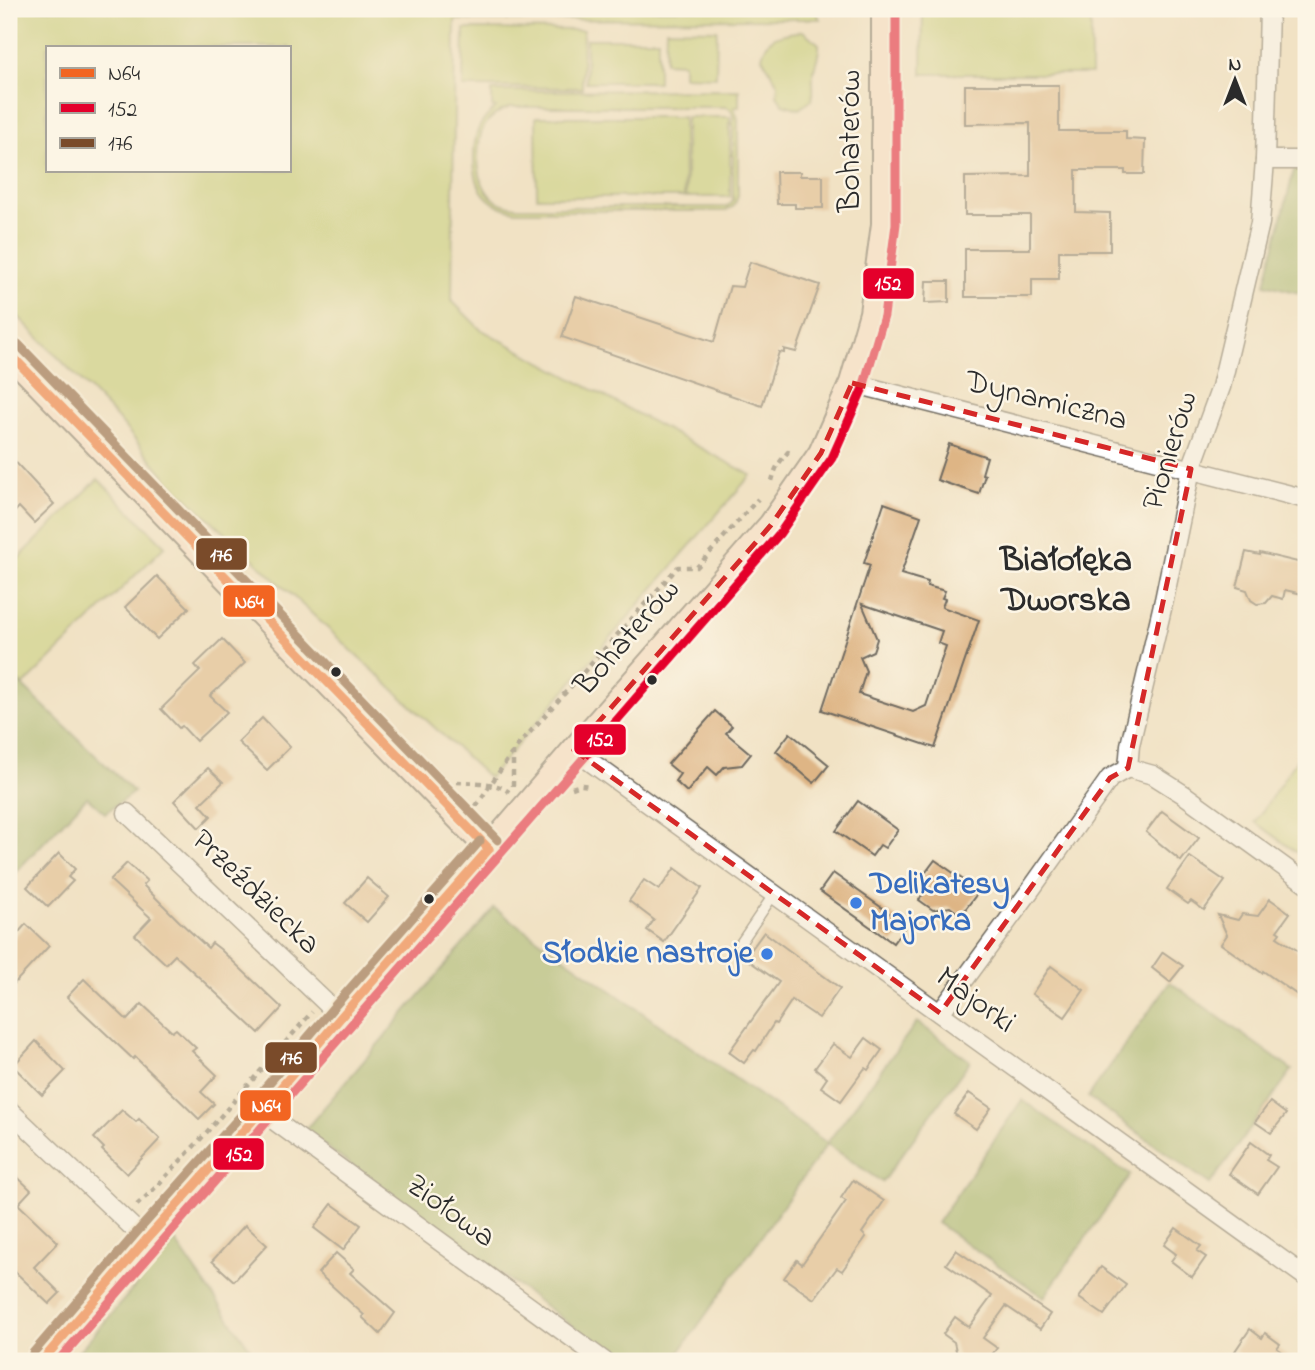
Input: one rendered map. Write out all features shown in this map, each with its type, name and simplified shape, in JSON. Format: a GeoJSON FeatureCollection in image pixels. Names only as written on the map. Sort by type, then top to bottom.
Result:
{"type":"FeatureCollection","features":[{"type":"Feature","properties":{"kind":"street","name":"Bohaterów"},"geometry":{"type":"LineString","coordinates":[[42,1361],[261,1111],[336,1012],[489,849],[771,525],[821,453],[852,383],[872,313],[884,224],[884,9]]}},
{"type":"Feature","properties":{"kind":"street","name":"Pionierów"},"geometry":{"type":"LineString","coordinates":[[1128,768],[1130,746],[1191,469],[1222,387],[1260,223],[1265,160],[1269,9]]}},
{"type":"Feature","properties":{"kind":"street"},"geometry":{"type":"LineString","coordinates":[[1265,160],[1306,160]]}},
{"type":"Feature","properties":{"kind":"street"},"geometry":{"type":"LineString","coordinates":[[9,353],[489,849]]}},
{"type":"Feature","properties":{"kind":"street","name":"Dynamiczna"},"geometry":{"type":"LineString","coordinates":[[852,383],[1306,499]]}},
{"type":"Feature","properties":{"kind":"street","name":"Majorki"},"geometry":{"type":"LineString","coordinates":[[574,750],[1306,1278]]}},
{"type":"Feature","properties":{"kind":"street"},"geometry":{"type":"LineString","coordinates":[[940,1013],[1110,778],[1128,768],[1153,775],[1183,794],[1306,883]]}},
{"type":"Feature","properties":{"kind":"street","name":"Przeździecka"},"geometry":{"type":"LineString","coordinates":[[127,813],[336,1012]]}},
{"type":"Feature","properties":{"kind":"street"},"geometry":{"type":"LineString","coordinates":[[9,1110],[146,1240]]}},
{"type":"Feature","properties":{"kind":"street","name":"Ziołowa"},"geometry":{"type":"LineString","coordinates":[[261,1111],[604,1361]]}},
{"type":"Feature","properties":{"kind":"lane"},"geometry":{"type":"LineString","coordinates":[[740,944],[774,894]]}},
{"type":"Feature","properties":{"kind":"path"},"geometry":{"type":"LineString","coordinates":[[473,810],[513,751]]}},
{"type":"Feature","properties":{"kind":"path"},"geometry":{"type":"LineString","coordinates":[[130,1211],[199,1141],[310,1013],[336,1012]]}},
{"type":"Feature","properties":{"kind":"highlighted area"},"geometry":{"type":"Polygon","coordinates":[[[852,383],[1191,469],[1128,768],[1110,778],[940,1013],[574,750],[771,525],[821,453],[852,383]]]}},
{"type":"Feature","properties":{"kind":"green space"},"geometry":{"type":"Polygon","coordinates":[[[13,9],[815,9],[820,19],[455,20],[452,301],[480,329],[751,475],[489,778],[170,482],[118,419],[9,307],[9,11],[13,9]]]}},
{"type":"Feature","properties":{"kind":"green space"},"geometry":{"type":"Polygon","coordinates":[[[923,9],[1091,9],[1091,74],[922,74],[923,9]]]}},
{"type":"Feature","properties":{"kind":"green space"},"geometry":{"type":"Polygon","coordinates":[[[464,29],[583,30],[582,88],[463,87],[464,29]]]}},
{"type":"Feature","properties":{"kind":"green space"},"geometry":{"type":"Polygon","coordinates":[[[666,29],[717,30],[716,77],[683,76],[683,63],[665,62],[666,29]]]}},
{"type":"Feature","properties":{"kind":"green space"},"geometry":{"type":"Polygon","coordinates":[[[803,31],[819,44],[819,48],[813,75],[812,100],[799,109],[783,104],[777,95],[778,84],[762,57],[764,49],[772,39],[803,31]]]}},
{"type":"Feature","properties":{"kind":"green space"},"geometry":{"type":"Polygon","coordinates":[[[586,39],[658,39],[658,82],[586,82],[586,39]]]}},
{"type":"Feature","properties":{"kind":"green space"},"geometry":{"type":"Polygon","coordinates":[[[739,90],[739,107],[734,107],[738,119],[738,196],[734,206],[725,211],[516,211],[496,204],[483,193],[474,167],[475,141],[479,129],[485,118],[496,108],[492,107],[492,91],[739,90]],[[511,107],[494,115],[484,126],[479,140],[480,177],[492,198],[518,207],[724,207],[733,200],[733,115],[727,107],[511,107]]]}},
{"type":"Feature","properties":{"kind":"green space"},"geometry":{"type":"Polygon","coordinates":[[[536,117],[683,117],[684,197],[537,197],[536,117]]]}},
{"type":"Feature","properties":{"kind":"green space"},"geometry":{"type":"Polygon","coordinates":[[[686,117],[730,117],[730,197],[686,197],[686,117]]]}},
{"type":"Feature","properties":{"kind":"green space"},"geometry":{"type":"Polygon","coordinates":[[[1294,170],[1306,170],[1306,295],[1265,284],[1294,170]]]}},
{"type":"Feature","properties":{"kind":"green space"},"geometry":{"type":"Polygon","coordinates":[[[98,479],[165,546],[22,687],[9,673],[9,568],[98,479]]]}},
{"type":"Feature","properties":{"kind":"green space"},"geometry":{"type":"Polygon","coordinates":[[[9,673],[134,792],[105,813],[87,797],[9,879],[9,673]]]}},
{"type":"Feature","properties":{"kind":"green space"},"geometry":{"type":"Polygon","coordinates":[[[1306,746],[1306,859],[1255,822],[1306,746]]]}},
{"type":"Feature","properties":{"kind":"green space"},"geometry":{"type":"Polygon","coordinates":[[[494,908],[827,1143],[917,1022],[970,1061],[882,1182],[827,1144],[673,1361],[621,1361],[304,1131],[494,908]]]}},
{"type":"Feature","properties":{"kind":"green space"},"geometry":{"type":"Polygon","coordinates":[[[1170,982],[1292,1070],[1210,1184],[1088,1097],[1170,982]]]}},
{"type":"Feature","properties":{"kind":"green space"},"geometry":{"type":"Polygon","coordinates":[[[1022,1100],[1130,1175],[1044,1297],[937,1223],[1022,1100]]]}},
{"type":"Feature","properties":{"kind":"green space"},"geometry":{"type":"Polygon","coordinates":[[[175,1241],[259,1361],[70,1361],[175,1241]]]}},
{"type":"Feature","properties":{"kind":"building"},"geometry":{"type":"Polygon","coordinates":[[[965,85],[1059,85],[1059,131],[1126,131],[1126,139],[1145,140],[1144,174],[1125,174],[1125,170],[1076,170],[1076,212],[1110,213],[1110,251],[1059,251],[1059,279],[1032,279],[1032,297],[965,297],[965,249],[1030,249],[1030,215],[965,215],[965,177],[1030,176],[1030,123],[965,124],[965,85]]]}},
{"type":"Feature","properties":{"kind":"building"},"geometry":{"type":"Polygon","coordinates":[[[776,172],[823,176],[823,208],[795,208],[795,204],[777,204],[776,172]]]}},
{"type":"Feature","properties":{"kind":"building"},"geometry":{"type":"Polygon","coordinates":[[[750,262],[820,285],[796,352],[784,349],[784,353],[779,352],[762,406],[562,337],[576,296],[714,342],[730,286],[742,287],[750,262]]]}},
{"type":"Feature","properties":{"kind":"building"},"geometry":{"type":"Polygon","coordinates":[[[926,281],[949,281],[949,302],[925,303],[926,281]]]}},
{"type":"Feature","properties":{"kind":"building"},"geometry":{"type":"Polygon","coordinates":[[[949,444],[987,457],[979,494],[937,480],[949,444]]]}},
{"type":"Feature","properties":{"kind":"building"},"geometry":{"type":"Polygon","coordinates":[[[9,455],[54,504],[34,523],[19,507],[9,518],[9,455]]]}},
{"type":"Feature","properties":{"kind":"building"},"geometry":{"type":"Polygon","coordinates":[[[884,503],[921,516],[901,574],[928,582],[927,586],[945,591],[942,607],[979,620],[935,748],[822,710],[870,565],[864,563],[884,503]],[[862,604],[877,639],[873,651],[860,657],[866,671],[859,694],[913,712],[926,706],[946,646],[938,643],[942,631],[862,604]]]}},
{"type":"Feature","properties":{"kind":"building"},"geometry":{"type":"Polygon","coordinates":[[[1246,552],[1306,564],[1306,595],[1285,590],[1283,599],[1272,596],[1266,603],[1257,604],[1251,600],[1247,590],[1237,587],[1246,552]]]}},
{"type":"Feature","properties":{"kind":"building"},"geometry":{"type":"Polygon","coordinates":[[[157,576],[189,608],[157,639],[125,607],[157,576]]]}},
{"type":"Feature","properties":{"kind":"building"},"geometry":{"type":"Polygon","coordinates":[[[222,639],[245,663],[210,696],[227,712],[196,741],[161,709],[200,671],[195,665],[222,639]]]}},
{"type":"Feature","properties":{"kind":"building"},"geometry":{"type":"Polygon","coordinates":[[[715,711],[732,726],[726,733],[751,754],[742,765],[724,767],[717,775],[708,767],[687,792],[675,781],[680,774],[668,764],[715,711]]]}},
{"type":"Feature","properties":{"kind":"building"},"geometry":{"type":"Polygon","coordinates":[[[262,718],[290,747],[267,770],[238,742],[262,718]]]}},
{"type":"Feature","properties":{"kind":"building"},"geometry":{"type":"Polygon","coordinates":[[[790,733],[829,765],[814,783],[776,751],[790,733]]]}},
{"type":"Feature","properties":{"kind":"building"},"geometry":{"type":"Polygon","coordinates":[[[208,768],[223,782],[200,804],[211,816],[199,828],[174,801],[208,768]]]}},
{"type":"Feature","properties":{"kind":"building"},"geometry":{"type":"Polygon","coordinates":[[[858,801],[898,830],[885,848],[880,845],[872,856],[836,831],[858,801]]]}},
{"type":"Feature","properties":{"kind":"building"},"geometry":{"type":"Polygon","coordinates":[[[1162,811],[1199,838],[1181,861],[1146,832],[1162,811]]]}},
{"type":"Feature","properties":{"kind":"building"},"geometry":{"type":"Polygon","coordinates":[[[59,853],[75,869],[68,877],[73,881],[48,907],[27,887],[59,853]]]}},
{"type":"Feature","properties":{"kind":"building"},"geometry":{"type":"Polygon","coordinates":[[[1190,857],[1225,881],[1204,910],[1191,901],[1188,904],[1167,889],[1190,857]]]}},
{"type":"Feature","properties":{"kind":"building"},"geometry":{"type":"Polygon","coordinates":[[[935,860],[979,891],[961,915],[950,907],[933,910],[919,900],[928,886],[920,880],[935,860]]]}},
{"type":"Feature","properties":{"kind":"building"},"geometry":{"type":"Polygon","coordinates":[[[127,863],[147,881],[143,885],[179,921],[208,948],[212,943],[220,949],[282,1008],[259,1033],[175,955],[166,964],[135,935],[151,918],[110,880],[127,863]]]}},
{"type":"Feature","properties":{"kind":"building"},"geometry":{"type":"Polygon","coordinates":[[[675,868],[702,888],[664,942],[647,930],[654,920],[629,901],[644,880],[659,890],[675,868]]]}},
{"type":"Feature","properties":{"kind":"building"},"geometry":{"type":"Polygon","coordinates":[[[833,873],[906,925],[893,943],[820,891],[833,873]]]}},
{"type":"Feature","properties":{"kind":"building"},"geometry":{"type":"Polygon","coordinates":[[[367,878],[389,897],[367,922],[345,903],[367,878]]]}},
{"type":"Feature","properties":{"kind":"building"},"geometry":{"type":"Polygon","coordinates":[[[1270,899],[1290,913],[1277,931],[1280,933],[1277,937],[1306,956],[1306,1001],[1221,944],[1227,935],[1218,915],[1238,920],[1242,914],[1258,916],[1270,899]]]}},
{"type":"Feature","properties":{"kind":"building"},"geometry":{"type":"Polygon","coordinates":[[[26,924],[49,946],[9,989],[9,943],[26,924]]]}},
{"type":"Feature","properties":{"kind":"building"},"geometry":{"type":"Polygon","coordinates":[[[764,932],[840,988],[819,1018],[792,1000],[756,1051],[754,1050],[744,1063],[729,1052],[779,982],[745,958],[764,932]]]}},
{"type":"Feature","properties":{"kind":"building"},"geometry":{"type":"Polygon","coordinates":[[[1163,952],[1183,966],[1170,982],[1152,968],[1163,952]]]}},
{"type":"Feature","properties":{"kind":"building"},"geometry":{"type":"Polygon","coordinates":[[[1051,966],[1084,990],[1065,1017],[1032,994],[1051,966]]]}},
{"type":"Feature","properties":{"kind":"building"},"geometry":{"type":"Polygon","coordinates":[[[84,979],[127,1020],[142,1004],[172,1032],[176,1029],[196,1048],[192,1051],[217,1075],[201,1092],[214,1104],[199,1119],[67,997],[84,979]]]}},
{"type":"Feature","properties":{"kind":"building"},"geometry":{"type":"Polygon","coordinates":[[[866,1038],[882,1050],[841,1101],[821,1087],[827,1078],[815,1068],[833,1044],[852,1057],[866,1038]]]}},
{"type":"Feature","properties":{"kind":"building"},"geometry":{"type":"Polygon","coordinates":[[[36,1041],[65,1071],[42,1095],[13,1066],[36,1041]]]}},
{"type":"Feature","properties":{"kind":"building"},"geometry":{"type":"Polygon","coordinates":[[[969,1093],[991,1108],[976,1129],[954,1114],[969,1093]]]}},
{"type":"Feature","properties":{"kind":"building"},"geometry":{"type":"Polygon","coordinates":[[[1270,1102],[1286,1114],[1271,1133],[1255,1122],[1270,1102]]]}},
{"type":"Feature","properties":{"kind":"building"},"geometry":{"type":"Polygon","coordinates":[[[122,1110],[136,1122],[139,1119],[160,1139],[127,1174],[102,1150],[104,1148],[94,1138],[122,1110]]]}},
{"type":"Feature","properties":{"kind":"building"},"geometry":{"type":"Polygon","coordinates":[[[1251,1142],[1269,1155],[1266,1160],[1277,1167],[1258,1194],[1229,1174],[1251,1142]]]}},
{"type":"Feature","properties":{"kind":"building"},"geometry":{"type":"Polygon","coordinates":[[[9,1169],[31,1190],[18,1204],[58,1242],[34,1267],[60,1293],[49,1304],[9,1266],[9,1169]]]}},
{"type":"Feature","properties":{"kind":"building"},"geometry":{"type":"Polygon","coordinates":[[[853,1180],[884,1201],[862,1233],[866,1237],[842,1271],[837,1268],[814,1299],[784,1278],[797,1260],[802,1264],[846,1201],[841,1198],[853,1180]]]}},
{"type":"Feature","properties":{"kind":"building"},"geometry":{"type":"Polygon","coordinates":[[[332,1204],[361,1225],[343,1250],[314,1228],[332,1204]]]}},
{"type":"Feature","properties":{"kind":"building"},"geometry":{"type":"Polygon","coordinates":[[[245,1225],[267,1245],[234,1281],[212,1261],[245,1225]]]}},
{"type":"Feature","properties":{"kind":"building"},"geometry":{"type":"Polygon","coordinates":[[[1176,1228],[1201,1246],[1197,1251],[1206,1257],[1192,1277],[1171,1261],[1176,1254],[1164,1245],[1176,1228]]]}},
{"type":"Feature","properties":{"kind":"building"},"geometry":{"type":"Polygon","coordinates":[[[956,1250],[1050,1314],[1040,1329],[1006,1306],[983,1338],[997,1348],[987,1361],[973,1356],[962,1359],[957,1355],[954,1342],[943,1334],[955,1317],[969,1327],[992,1296],[946,1264],[956,1250]]]}},
{"type":"Feature","properties":{"kind":"building"},"geometry":{"type":"Polygon","coordinates":[[[336,1253],[354,1269],[350,1273],[395,1313],[380,1334],[362,1317],[364,1315],[318,1273],[336,1253]]]}},
{"type":"Feature","properties":{"kind":"building"},"geometry":{"type":"Polygon","coordinates":[[[1101,1267],[1126,1285],[1104,1315],[1079,1298],[1101,1267]]]}},
{"type":"Feature","properties":{"kind":"building"},"geometry":{"type":"Polygon","coordinates":[[[1250,1329],[1262,1338],[1265,1333],[1280,1344],[1277,1348],[1295,1361],[1249,1361],[1235,1351],[1250,1329]]]}},
{"type":"Feature","properties":{"kind":"transit line","name":"152"},"geometry":{"type":"LineString","coordinates":[[58,1361],[780,533],[832,458],[863,388],[884,316],[896,224],[896,9]]}},
{"type":"Feature","properties":{"kind":"transit line","name":"176"},"geometry":{"type":"LineString","coordinates":[[18,344],[498,840]]}},
{"type":"Feature","properties":{"kind":"transit line","name":"N64"},"geometry":{"type":"LineString","coordinates":[[9,353],[489,849]]}},
{"type":"Feature","properties":{"kind":"transit line","name":"176"},"geometry":{"type":"LineString","coordinates":[[33,1353],[480,841]]}},
{"type":"Feature","properties":{"kind":"transit line","name":"N64"},"geometry":{"type":"LineString","coordinates":[[42,1361],[489,849]]}},
{"type":"Feature","properties":{"kind":"place","name":"Delikatesy Majorka"},"geometry":{"type":"Point","coordinates":[856,903]}},
{"type":"Feature","properties":{"kind":"place","name":"Słodkie nastroje"},"geometry":{"type":"Point","coordinates":[767,954]}},
{"type":"Feature","properties":{"kind":"district","name":"Białołęka Dworska"},"geometry":{"type":"Point","coordinates":[1066,581]}}]}
